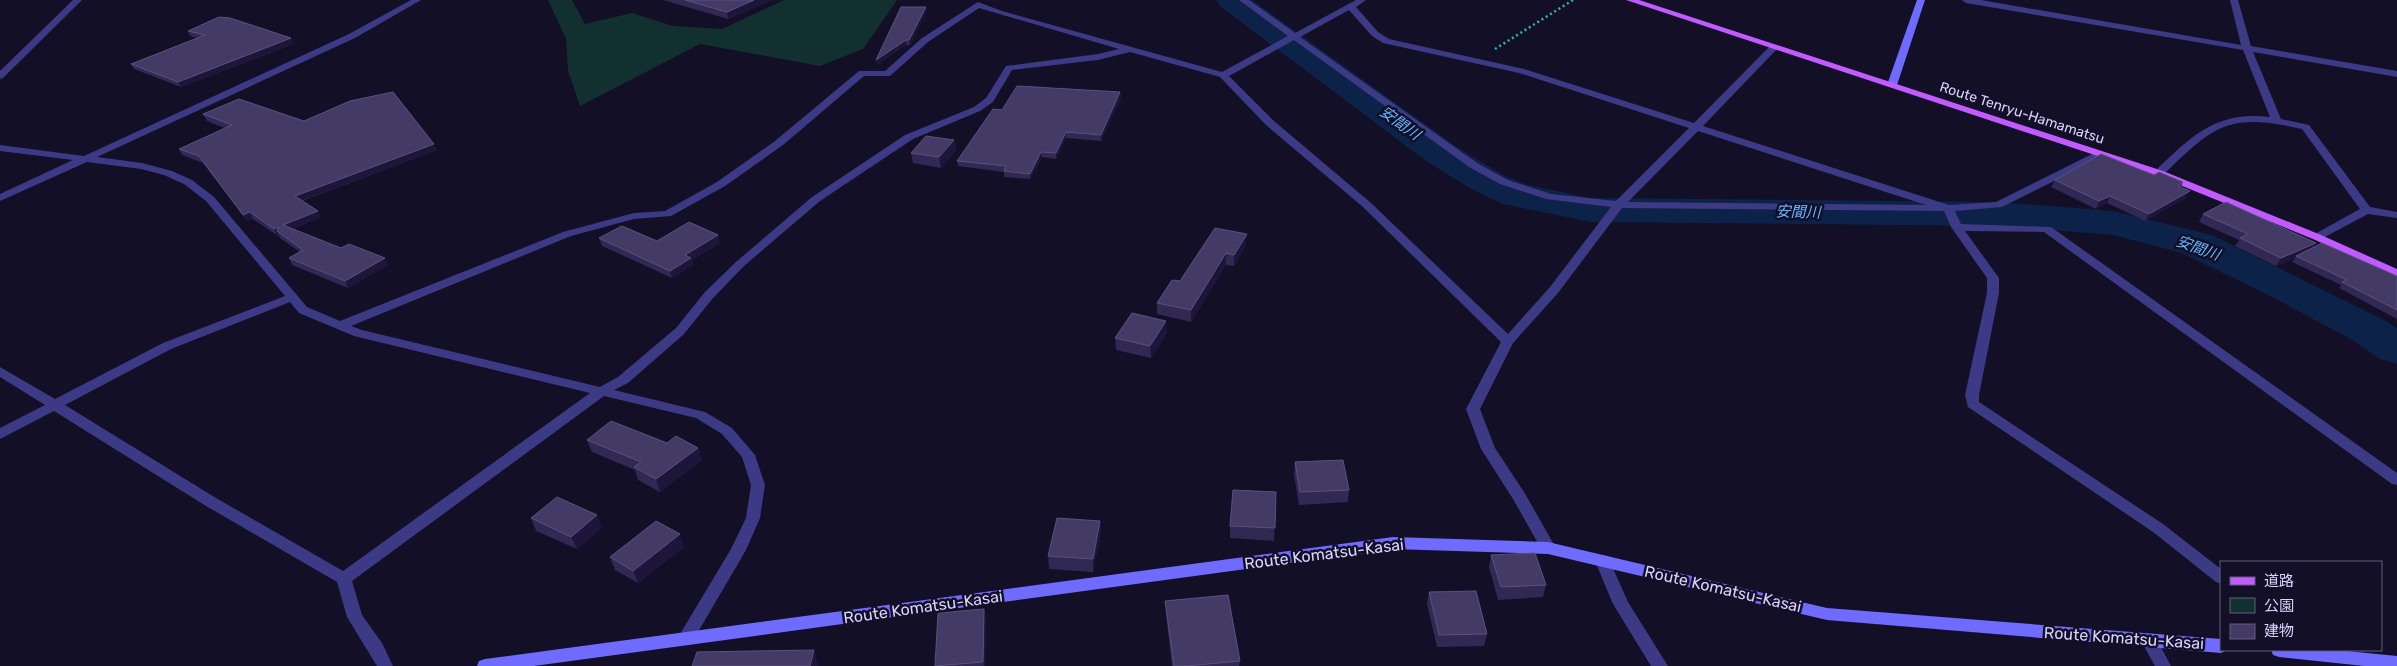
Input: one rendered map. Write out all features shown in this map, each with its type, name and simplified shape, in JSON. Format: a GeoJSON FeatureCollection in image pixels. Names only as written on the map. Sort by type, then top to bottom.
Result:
{"type":"FeatureCollection","features":[{"type":"Feature","properties":{"kind":"main road","name":"Route Tenryu-Hamamatsu"},"geometry":{"type":"LineString","coordinates":[[1630,0],[2159,173],[2397,272]]}},
{"type":"Feature","properties":{"kind":"main road"},"geometry":{"type":"LineString","coordinates":[[1892,85],[1921,0]]}},
{"type":"Feature","properties":{"kind":"main road","name":"Route Komatsu-Kasai"},"geometry":{"type":"LineString","coordinates":[[485,666],[1393,543],[1548,548],[1827,614],[2220,646]]}},
{"type":"Feature","properties":{"kind":"main road"},"geometry":{"type":"LineString","coordinates":[[2304,651],[2397,663]]}},
{"type":"Feature","properties":{"kind":"street"},"geometry":{"type":"LineString","coordinates":[[0,76],[78,0]]}},
{"type":"Feature","properties":{"kind":"street"},"geometry":{"type":"LineString","coordinates":[[0,198],[352,36],[417,0]]}},
{"type":"Feature","properties":{"kind":"street"},"geometry":{"type":"LineString","coordinates":[[968,0],[978,5],[1130,50],[1223,75],[1270,123],[1367,206],[1508,341]]}},
{"type":"Feature","properties":{"kind":"street"},"geometry":{"type":"LineString","coordinates":[[1243,0],[1292,37],[1473,165],[1504,182],[1550,197],[1616,208],[1952,216],[2047,229],[2397,480]]}},
{"type":"Feature","properties":{"kind":"street"},"geometry":{"type":"LineString","coordinates":[[1223,75],[1362,0]]}},
{"type":"Feature","properties":{"kind":"street"},"geometry":{"type":"LineString","coordinates":[[1966,0],[2397,74]]}},
{"type":"Feature","properties":{"kind":"street"},"geometry":{"type":"LineString","coordinates":[[2234,0],[2247,49],[2276,120]]}},
{"type":"Feature","properties":{"kind":"street"},"geometry":{"type":"LineString","coordinates":[[338,326],[567,234],[634,216],[668,214],[722,184],[779,143],[862,72],[887,74],[925,40],[978,5]]}},
{"type":"Feature","properties":{"kind":"street"},"geometry":{"type":"LineString","coordinates":[[1350,6],[1375,34],[1386,41],[1521,71],[1696,127],[1952,216],[1998,205],[2100,154]]}},
{"type":"Feature","properties":{"kind":"street"},"geometry":{"type":"LineString","coordinates":[[1548,548],[1519,496],[1488,449],[1473,409],[1508,341],[1554,290],[1616,208],[1774,47]]}},
{"type":"Feature","properties":{"kind":"street"},"geometry":{"type":"LineString","coordinates":[[344,579],[602,391],[623,380],[680,331],[709,295],[740,264],[816,199],[909,137],[977,109],[990,100],[1009,68],[1098,57],[1130,50]]}},
{"type":"Feature","properties":{"kind":"street"},"geometry":{"type":"LineString","coordinates":[[2159,173],[2202,133],[2229,121],[2276,120],[2305,127],[2366,210]]}},
{"type":"Feature","properties":{"kind":"street"},"geometry":{"type":"LineString","coordinates":[[0,148],[142,166],[168,173],[188,182],[210,199],[303,310],[338,326],[401,344],[700,415],[728,431],[748,455],[758,485],[754,518],[738,550],[685,639]]}},
{"type":"Feature","properties":{"kind":"street"},"geometry":{"type":"LineString","coordinates":[[2316,237],[2366,210],[2397,215]]}},
{"type":"Feature","properties":{"kind":"street"},"geometry":{"type":"LineString","coordinates":[[1952,216],[1993,278],[1993,293],[1972,395],[1973,404],[2158,528],[2220,577]]}},
{"type":"Feature","properties":{"kind":"street"},"geometry":{"type":"LineString","coordinates":[[0,434],[167,346],[292,297]]}},
{"type":"Feature","properties":{"kind":"street"},"geometry":{"type":"LineString","coordinates":[[0,371],[210,502],[344,579],[355,617],[376,648],[385,666]]}},
{"type":"Feature","properties":{"kind":"street"},"geometry":{"type":"LineString","coordinates":[[1603,561],[1621,604],[1660,666]]}},
{"type":"Feature","properties":{"kind":"street"},"geometry":{"type":"LineString","coordinates":[[2149,641],[2163,666]]}},
{"type":"Feature","properties":{"kind":"path"},"geometry":{"type":"LineString","coordinates":[[1478,60],[1573,0]]}},
{"type":"Feature","properties":{"kind":"green space"},"geometry":{"type":"Polygon","coordinates":[[[548,0],[572,0],[585,24],[632,13],[673,26],[722,29],[784,0],[897,0],[863,49],[820,66],[700,44],[580,106],[568,71],[566,39],[548,0]]]}},
{"type":"Feature","properties":{"kind":"building"},"geometry":{"type":"Polygon","coordinates":[[[685,0],[754,0],[727,12],[685,0]]]}},
{"type":"Feature","properties":{"kind":"building"},"geometry":{"type":"Polygon","coordinates":[[[901,7],[926,7],[909,40],[906,40],[876,60],[901,7]]]}},
{"type":"Feature","properties":{"kind":"building"},"geometry":{"type":"Polygon","coordinates":[[[219,17],[230,18],[291,38],[178,82],[131,64],[205,35],[188,31],[219,17]]]}},
{"type":"Feature","properties":{"kind":"building"},"geometry":{"type":"Polygon","coordinates":[[[1017,86],[1120,92],[1101,135],[1066,132],[1056,153],[1041,152],[1030,174],[1004,171],[1006,166],[957,161],[993,109],[1002,110],[1017,86]]]}},
{"type":"Feature","properties":{"kind":"building"},"geometry":{"type":"Polygon","coordinates":[[[393,92],[434,144],[295,196],[318,211],[283,225],[341,248],[349,244],[385,258],[345,281],[289,258],[303,250],[277,231],[279,227],[274,229],[250,212],[243,215],[199,156],[179,149],[232,125],[203,114],[239,99],[304,121],[350,101],[393,92]]]}},
{"type":"Feature","properties":{"kind":"building"},"geometry":{"type":"Polygon","coordinates":[[[926,136],[954,140],[939,157],[911,153],[926,136]]]}},
{"type":"Feature","properties":{"kind":"building"},"geometry":{"type":"Polygon","coordinates":[[[2101,154],[2154,175],[2159,172],[2183,182],[2178,186],[2190,191],[2149,214],[2110,196],[2099,201],[2055,180],[2101,154]]]}},
{"type":"Feature","properties":{"kind":"building"},"geometry":{"type":"Polygon","coordinates":[[[2226,202],[2316,243],[2281,258],[2240,238],[2248,234],[2203,214],[2226,202]]]}},
{"type":"Feature","properties":{"kind":"building"},"geometry":{"type":"Polygon","coordinates":[[[689,222],[718,235],[685,255],[691,258],[670,271],[599,238],[622,226],[657,241],[689,222]]]}},
{"type":"Feature","properties":{"kind":"building"},"geometry":{"type":"Polygon","coordinates":[[[1215,228],[1247,234],[1234,255],[1226,253],[1191,310],[1157,303],[1172,280],[1180,281],[1215,228]]]}},
{"type":"Feature","properties":{"kind":"building"},"geometry":{"type":"Polygon","coordinates":[[[2322,243],[2397,276],[2397,310],[2342,282],[2347,280],[2296,256],[2322,243]]]}},
{"type":"Feature","properties":{"kind":"building"},"geometry":{"type":"Polygon","coordinates":[[[1132,313],[1166,321],[1150,346],[1115,338],[1132,313]]]}},
{"type":"Feature","properties":{"kind":"building"},"geometry":{"type":"Polygon","coordinates":[[[611,421],[667,443],[676,436],[698,448],[656,479],[634,467],[641,462],[587,440],[611,421]]]}},
{"type":"Feature","properties":{"kind":"building"},"geometry":{"type":"Polygon","coordinates":[[[1343,460],[1349,490],[1300,492],[1295,462],[1343,460]]]}},
{"type":"Feature","properties":{"kind":"building"},"geometry":{"type":"Polygon","coordinates":[[[1233,490],[1276,492],[1275,528],[1230,526],[1233,490]]]}},
{"type":"Feature","properties":{"kind":"building"},"geometry":{"type":"Polygon","coordinates":[[[557,497],[597,515],[571,537],[531,518],[557,497]]]}},
{"type":"Feature","properties":{"kind":"building"},"geometry":{"type":"Polygon","coordinates":[[[1057,518],[1100,521],[1093,559],[1048,556],[1057,518]]]}},
{"type":"Feature","properties":{"kind":"building"},"geometry":{"type":"Polygon","coordinates":[[[656,521],[680,534],[633,571],[610,557],[656,521]]]}},
{"type":"Feature","properties":{"kind":"building"},"geometry":{"type":"Polygon","coordinates":[[[1535,553],[1546,585],[1501,587],[1491,555],[1535,553]]]}},
{"type":"Feature","properties":{"kind":"building"},"geometry":{"type":"Polygon","coordinates":[[[1476,591],[1487,634],[1439,635],[1429,592],[1476,591]]]}},
{"type":"Feature","properties":{"kind":"building"},"geometry":{"type":"Polygon","coordinates":[[[1228,595],[1240,661],[1174,666],[1165,601],[1228,595]]]}},
{"type":"Feature","properties":{"kind":"building"},"geometry":{"type":"Polygon","coordinates":[[[984,609],[983,662],[935,666],[938,613],[984,609]]]}},
{"type":"Feature","properties":{"kind":"building"},"geometry":{"type":"Polygon","coordinates":[[[814,650],[810,666],[692,666],[697,652],[814,650]]]}},
{"type":"Feature","properties":{"kind":"waterway","name":"安間川"},"geometry":{"type":"LineString","coordinates":[[1232,0],[1440,153],[1489,183],[1517,195],[1591,210],[1999,214],[2113,223],[2197,244],[2292,290],[2370,331],[2397,349]]}}]}
